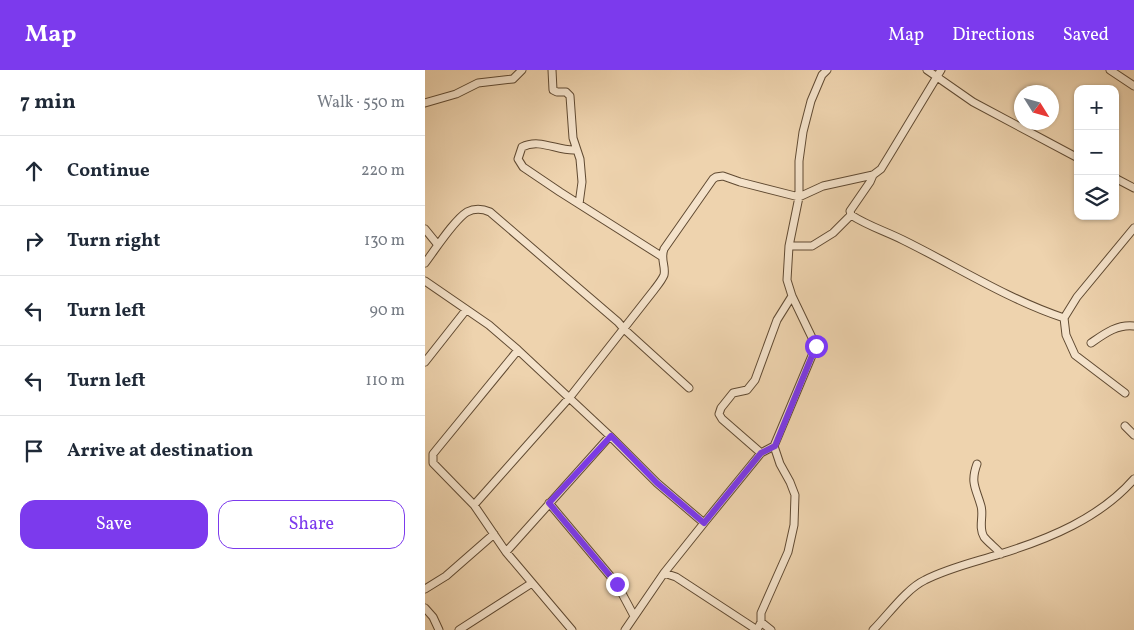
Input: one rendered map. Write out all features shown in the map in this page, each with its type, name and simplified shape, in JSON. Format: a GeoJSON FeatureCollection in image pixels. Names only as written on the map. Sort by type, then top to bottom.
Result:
{"type":"FeatureCollection","features":[{"type":"Feature","properties":{"kind":"street"},"geometry":{"type":"LineString","coordinates":[[425,103],[456,94],[478,83],[513,79],[522,70]]}},
{"type":"Feature","properties":{"kind":"street"},"geometry":{"type":"LineString","coordinates":[[552,70],[553,90],[566,92],[570,96],[573,138],[582,182],[579,204]]}},
{"type":"Feature","properties":{"kind":"street"},"geometry":{"type":"LineString","coordinates":[[665,573],[676,577],[757,630],[761,622],[761,613],[788,552],[794,525],[795,495],[780,464],[775,446],[816,346],[792,296],[787,280],[789,246],[799,197],[799,161],[803,132],[811,101],[822,75],[827,70]]}},
{"type":"Feature","properties":{"kind":"street"},"geometry":{"type":"LineString","coordinates":[[927,70],[939,73],[973,102],[1074,156]]}},
{"type":"Feature","properties":{"kind":"street"},"geometry":{"type":"LineString","coordinates":[[1109,70],[1134,86]]}},
{"type":"Feature","properties":{"kind":"street"},"geometry":{"type":"LineString","coordinates":[[474,505],[570,397],[624,329],[663,276],[664,267],[661,256],[670,238],[716,177],[723,176],[799,197],[823,186],[873,175],[881,169],[939,73]]}},
{"type":"Feature","properties":{"kind":"street"},"geometry":{"type":"LineString","coordinates":[[575,150],[565,150],[537,143],[528,144],[522,147],[518,160],[523,167],[661,256]]}},
{"type":"Feature","properties":{"kind":"street"},"geometry":{"type":"LineString","coordinates":[[789,246],[812,246],[833,233],[851,215],[850,211],[873,175]]}},
{"type":"Feature","properties":{"kind":"street"},"geometry":{"type":"LineString","coordinates":[[1119,180],[1134,188]]}},
{"type":"Feature","properties":{"kind":"street"},"geometry":{"type":"LineString","coordinates":[[425,263],[459,219],[468,211],[479,209],[490,212],[611,315],[689,388]]}},
{"type":"Feature","properties":{"kind":"street"},"geometry":{"type":"LineString","coordinates":[[851,215],[865,224],[902,239],[967,274],[1043,311],[1064,318]]}},
{"type":"Feature","properties":{"kind":"street"},"geometry":{"type":"LineString","coordinates":[[1125,392],[1075,355],[1066,335],[1064,318],[1077,297],[1134,228]]}},
{"type":"Feature","properties":{"kind":"street"},"geometry":{"type":"LineString","coordinates":[[425,229],[438,245]]}},
{"type":"Feature","properties":{"kind":"street"},"geometry":{"type":"LineString","coordinates":[[425,281],[489,326],[518,350],[611,436],[657,483],[704,523]]}},
{"type":"Feature","properties":{"kind":"street"},"geometry":{"type":"LineString","coordinates":[[761,453],[722,419],[719,414],[721,408],[733,394],[747,390],[755,380],[777,320],[792,296]]}},
{"type":"Feature","properties":{"kind":"street"},"geometry":{"type":"LineString","coordinates":[[425,362],[466,310]]}},
{"type":"Feature","properties":{"kind":"street"},"geometry":{"type":"LineString","coordinates":[[1091,343],[1108,331],[1134,326]]}},
{"type":"Feature","properties":{"kind":"street"},"geometry":{"type":"LineString","coordinates":[[518,350],[433,454],[433,463],[474,505],[506,552],[571,630]]}},
{"type":"Feature","properties":{"kind":"street"},"geometry":{"type":"LineString","coordinates":[[1125,426],[1134,435]]}},
{"type":"Feature","properties":{"kind":"street"},"geometry":{"type":"LineString","coordinates":[[506,552],[611,436]]}},
{"type":"Feature","properties":{"kind":"street"},"geometry":{"type":"LineString","coordinates":[[625,630],[665,573],[761,453],[775,446]]}},
{"type":"Feature","properties":{"kind":"street"},"geometry":{"type":"LineString","coordinates":[[977,464],[973,474],[973,482],[981,505],[982,530],[984,536],[1001,554]]}},
{"type":"Feature","properties":{"kind":"street"},"geometry":{"type":"LineString","coordinates":[[873,630],[908,592],[923,580],[962,565],[1042,540],[1069,528],[1111,502],[1134,479]]}},
{"type":"Feature","properties":{"kind":"street"},"geometry":{"type":"LineString","coordinates":[[549,503],[617,584],[635,616]]}},
{"type":"Feature","properties":{"kind":"street"},"geometry":{"type":"LineString","coordinates":[[425,589],[446,576],[494,534]]}},
{"type":"Feature","properties":{"kind":"street"},"geometry":{"type":"LineString","coordinates":[[459,630],[532,583]]}},
{"type":"Feature","properties":{"kind":"street"},"geometry":{"type":"LineString","coordinates":[[425,608],[433,617],[439,630]]}},
{"type":"Feature","properties":{"kind":"street"},"geometry":{"type":"LineString","coordinates":[[761,622],[771,630]]}},
{"type":"Feature","properties":{"kind":"route"},"geometry":{"type":"LineString","coordinates":[[617,584],[549,503],[611,436],[657,483],[704,523],[761,453],[775,446],[816,346]]}}]}
